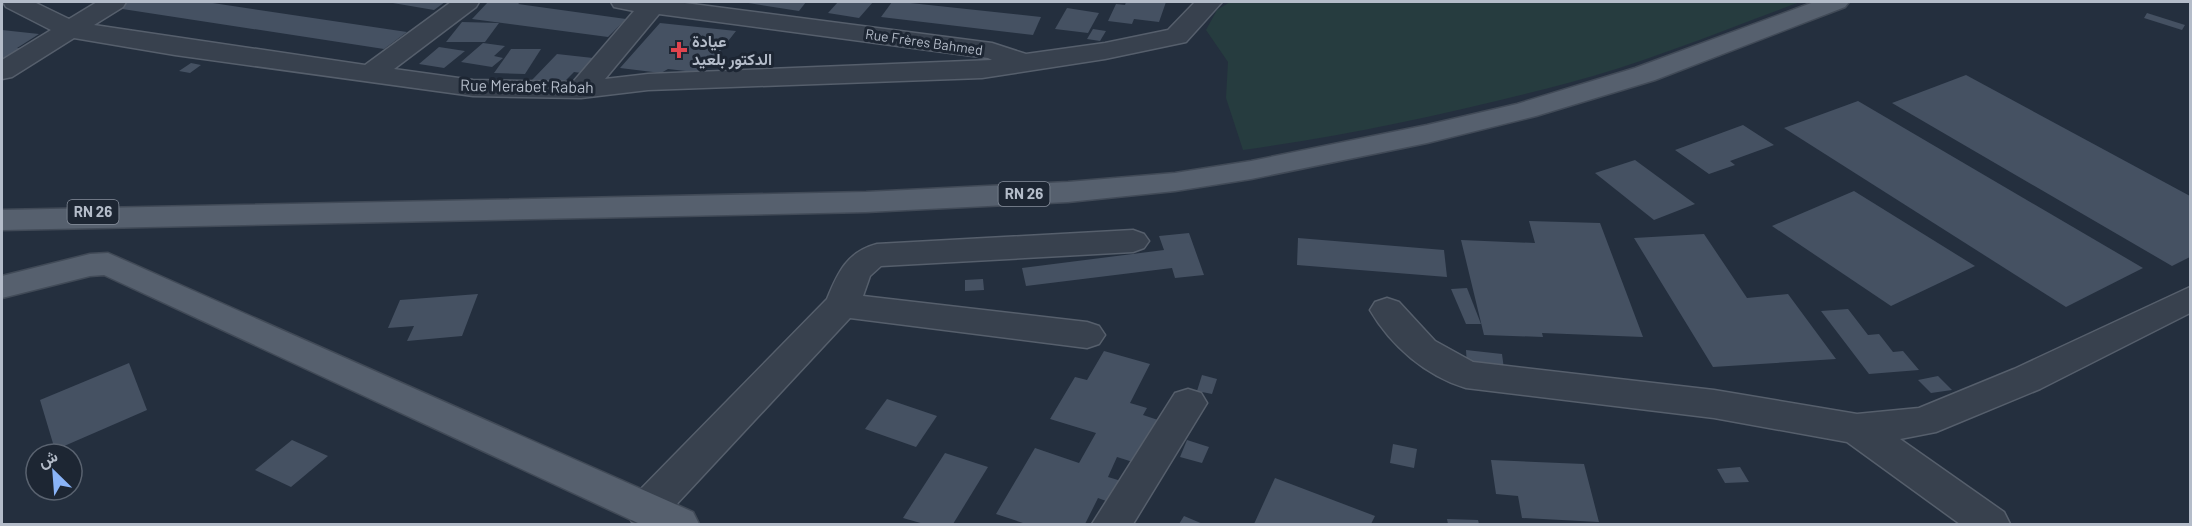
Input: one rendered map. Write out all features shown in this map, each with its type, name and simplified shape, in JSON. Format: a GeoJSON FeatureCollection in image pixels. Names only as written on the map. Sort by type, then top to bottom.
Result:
{"type":"FeatureCollection","features":[{"type":"Feature","properties":{"kind":"main road","name":"RN 26"},"geometry":{"type":"LineString","coordinates":[[2,220],[185,214],[866,201],[1068,192],[1174,182],[1251,170],[1427,134],[1526,110],[1645,74],[1836,2]]}},
{"type":"Feature","properties":{"kind":"main road","name":"RN 26"},"geometry":{"type":"LineString","coordinates":[[2,208],[185,214]]}},
{"type":"Feature","properties":{"kind":"main road"},"geometry":{"type":"LineString","coordinates":[[2,267],[108,264],[132,273],[679,525]]}},
{"type":"Feature","properties":{"kind":"main road"},"geometry":{"type":"LineString","coordinates":[[2,287],[90,265]]}},
{"type":"Feature","properties":{"kind":"street","name":"Rue Merabet Rabah"},"geometry":{"type":"LineString","coordinates":[[15,2],[69,29],[175,47],[473,88],[581,90],[648,82],[981,70],[1024,62]]}},
{"type":"Feature","properties":{"kind":"street"},"geometry":{"type":"LineString","coordinates":[[2,71],[114,2]]}},
{"type":"Feature","properties":{"kind":"street"},"geometry":{"type":"LineString","coordinates":[[370,74],[467,2]]}},
{"type":"Feature","properties":{"kind":"street","name":"Rue Frères Bahmed"},"geometry":{"type":"LineString","coordinates":[[623,2],[992,51],[1024,62],[1105,51],[1177,36],[1209,2]]}},
{"type":"Feature","properties":{"kind":"street"},"geometry":{"type":"LineString","coordinates":[[800,25],[820,2]]}},
{"type":"Feature","properties":{"kind":"street"},"geometry":{"type":"LineString","coordinates":[[581,90],[653,5]]}},
{"type":"Feature","properties":{"kind":"street"},"geometry":{"type":"LineString","coordinates":[[646,510],[842,305],[856,269],[864,259],[878,255],[1133,241]]}},
{"type":"Feature","properties":{"kind":"street"},"geometry":{"type":"LineString","coordinates":[[1387,310],[1422,350],[1466,375],[1714,404],[1857,429],[1923,422],[2027,379],[2190,299]]}},
{"type":"Feature","properties":{"kind":"street"},"geometry":{"type":"LineString","coordinates":[[842,305],[1087,335]]}},
{"type":"Feature","properties":{"kind":"street"},"geometry":{"type":"LineString","coordinates":[[1112,525],[1188,403]]}},
{"type":"Feature","properties":{"kind":"street"},"geometry":{"type":"LineString","coordinates":[[1857,429],[1990,525]]}},
{"type":"Feature","properties":{"kind":"green space"},"geometry":{"type":"Polygon","coordinates":[[[1230,2],[1800,2],[1656,56],[1568,83],[1406,121],[1243,150],[1226,98],[1228,62],[1206,30],[1217,10],[1230,2]]]}},
{"type":"Feature","properties":{"kind":"building"},"geometry":{"type":"Polygon","coordinates":[[[127,2],[206,2],[407,32],[384,49],[116,8],[127,2]]]}},
{"type":"Feature","properties":{"kind":"building"},"geometry":{"type":"Polygon","coordinates":[[[387,2],[445,2],[434,10],[387,2]]]}},
{"type":"Feature","properties":{"kind":"building"},"geometry":{"type":"Polygon","coordinates":[[[488,2],[521,2],[518,4],[626,19],[608,37],[472,19],[488,2]]]}},
{"type":"Feature","properties":{"kind":"building"},"geometry":{"type":"Polygon","coordinates":[[[742,2],[806,2],[799,11],[742,2]]]}},
{"type":"Feature","properties":{"kind":"building"},"geometry":{"type":"Polygon","coordinates":[[[838,2],[873,2],[859,18],[828,13],[838,2]]]}},
{"type":"Feature","properties":{"kind":"building"},"geometry":{"type":"Polygon","coordinates":[[[892,2],[1041,17],[1033,35],[881,17],[892,2]]]}},
{"type":"Feature","properties":{"kind":"building"},"geometry":{"type":"Polygon","coordinates":[[[1126,2],[1166,2],[1159,22],[1134,19],[1132,24],[1108,21],[1116,4],[1125,5],[1126,2]]]}},
{"type":"Feature","properties":{"kind":"building"},"geometry":{"type":"Polygon","coordinates":[[[1067,8],[1099,13],[1088,33],[1055,29],[1067,8]]]}},
{"type":"Feature","properties":{"kind":"building"},"geometry":{"type":"Polygon","coordinates":[[[2147,13],[2185,25],[2182,30],[2144,18],[2147,13]]]}},
{"type":"Feature","properties":{"kind":"building"},"geometry":{"type":"Polygon","coordinates":[[[462,22],[499,23],[485,42],[446,42],[462,22]]]}},
{"type":"Feature","properties":{"kind":"building","name":"عيادة الدكتور بلعيد"},"geometry":{"type":"Polygon","coordinates":[[[660,23],[736,31],[703,73],[668,69],[661,73],[620,68],[660,23]]]}},
{"type":"Feature","properties":{"kind":"building"},"geometry":{"type":"Polygon","coordinates":[[[1093,29],[1106,31],[1100,41],[1087,39],[1093,29]]]}},
{"type":"Feature","properties":{"kind":"building"},"geometry":{"type":"Polygon","coordinates":[[[2,30],[39,34],[17,48],[25,49],[10,59],[2,58],[2,30]]]}},
{"type":"Feature","properties":{"kind":"building"},"geometry":{"type":"Polygon","coordinates":[[[483,43],[505,46],[494,56],[503,58],[492,67],[461,62],[483,43]]]}},
{"type":"Feature","properties":{"kind":"building"},"geometry":{"type":"Polygon","coordinates":[[[439,47],[465,51],[444,68],[419,64],[439,47]]]}},
{"type":"Feature","properties":{"kind":"building"},"geometry":{"type":"Polygon","coordinates":[[[511,49],[541,49],[525,74],[494,73],[511,49]]]}},
{"type":"Feature","properties":{"kind":"building"},"geometry":{"type":"Polygon","coordinates":[[[557,54],[602,59],[589,74],[574,72],[563,83],[532,80],[557,54]]]}},
{"type":"Feature","properties":{"kind":"building"},"geometry":{"type":"Polygon","coordinates":[[[191,63],[201,65],[190,73],[179,71],[191,63]]]}},
{"type":"Feature","properties":{"kind":"building"},"geometry":{"type":"Polygon","coordinates":[[[1966,75],[2190,196],[2190,257],[2172,266],[1892,103],[1966,75]]]}},
{"type":"Feature","properties":{"kind":"building"},"geometry":{"type":"Polygon","coordinates":[[[1858,101],[2143,268],[2066,307],[1784,128],[1858,101]]]}},
{"type":"Feature","properties":{"kind":"building"},"geometry":{"type":"Polygon","coordinates":[[[1743,125],[1774,145],[1730,161],[1735,165],[1709,174],[1675,150],[1743,125]]]}},
{"type":"Feature","properties":{"kind":"building"},"geometry":{"type":"Polygon","coordinates":[[[1635,160],[1695,204],[1654,220],[1595,173],[1635,160]]]}},
{"type":"Feature","properties":{"kind":"building"},"geometry":{"type":"Polygon","coordinates":[[[1854,191],[1975,266],[1891,306],[1772,226],[1854,191]]]}},
{"type":"Feature","properties":{"kind":"building"},"geometry":{"type":"Polygon","coordinates":[[[1529,221],[1600,223],[1643,337],[1542,333],[1543,337],[1484,335],[1461,240],[1535,243],[1529,221]]]}},
{"type":"Feature","properties":{"kind":"building"},"geometry":{"type":"Polygon","coordinates":[[[1189,233],[1204,275],[1175,278],[1172,268],[1026,286],[1022,268],[1164,250],[1159,236],[1189,233]]]}},
{"type":"Feature","properties":{"kind":"building"},"geometry":{"type":"Polygon","coordinates":[[[1704,234],[1747,298],[1788,294],[1836,359],[1713,367],[1634,238],[1704,234]]]}},
{"type":"Feature","properties":{"kind":"building"},"geometry":{"type":"Polygon","coordinates":[[[1298,238],[1444,250],[1447,277],[1297,265],[1298,238]]]}},
{"type":"Feature","properties":{"kind":"building"},"geometry":{"type":"Polygon","coordinates":[[[983,279],[984,290],[965,291],[965,280],[983,279]]]}},
{"type":"Feature","properties":{"kind":"building"},"geometry":{"type":"Polygon","coordinates":[[[1467,288],[1481,324],[1466,324],[1451,289],[1467,288]]]}},
{"type":"Feature","properties":{"kind":"building"},"geometry":{"type":"Polygon","coordinates":[[[478,294],[462,336],[407,341],[414,326],[388,328],[400,300],[478,294]]]}},
{"type":"Feature","properties":{"kind":"building"},"geometry":{"type":"Polygon","coordinates":[[[1848,309],[1868,335],[1879,334],[1893,352],[1903,351],[1919,370],[1869,374],[1821,311],[1848,309]]]}},
{"type":"Feature","properties":{"kind":"building"},"geometry":{"type":"Polygon","coordinates":[[[1466,350],[1502,354],[1504,369],[1467,365],[1466,350]]]}},
{"type":"Feature","properties":{"kind":"building"},"geometry":{"type":"Polygon","coordinates":[[[1104,351],[1150,364],[1130,403],[1147,408],[1143,415],[1158,420],[1136,463],[1117,457],[1108,477],[1128,483],[1117,505],[1098,498],[1085,524],[1026,524],[996,514],[1035,448],[1079,463],[1096,433],[1050,419],[1075,377],[1087,380],[1104,351]]]}},
{"type":"Feature","properties":{"kind":"building"},"geometry":{"type":"Polygon","coordinates":[[[129,363],[147,410],[73,442],[53,442],[40,400],[129,363]]]}},
{"type":"Feature","properties":{"kind":"building"},"geometry":{"type":"Polygon","coordinates":[[[1202,375],[1217,379],[1212,394],[1197,391],[1202,375]]]}},
{"type":"Feature","properties":{"kind":"building"},"geometry":{"type":"Polygon","coordinates":[[[1938,376],[1952,390],[1931,393],[1918,380],[1938,376]]]}},
{"type":"Feature","properties":{"kind":"building"},"geometry":{"type":"Polygon","coordinates":[[[887,399],[937,416],[916,447],[865,429],[887,399]]]}},
{"type":"Feature","properties":{"kind":"building"},"geometry":{"type":"Polygon","coordinates":[[[292,440],[328,456],[291,487],[255,470],[292,440]]]}},
{"type":"Feature","properties":{"kind":"building"},"geometry":{"type":"Polygon","coordinates":[[[1187,440],[1209,447],[1202,463],[1180,457],[1187,440]]]}},
{"type":"Feature","properties":{"kind":"building"},"geometry":{"type":"Polygon","coordinates":[[[1393,444],[1417,449],[1414,468],[1390,463],[1393,444]]]}},
{"type":"Feature","properties":{"kind":"building"},"geometry":{"type":"Polygon","coordinates":[[[945,453],[988,467],[953,524],[924,524],[903,518],[945,453]]]}},
{"type":"Feature","properties":{"kind":"building"},"geometry":{"type":"Polygon","coordinates":[[[1491,460],[1584,464],[1599,522],[1522,518],[1518,496],[1496,494],[1491,460]]]}},
{"type":"Feature","properties":{"kind":"building"},"geometry":{"type":"Polygon","coordinates":[[[1740,467],[1749,482],[1725,483],[1717,469],[1740,467]]]}},
{"type":"Feature","properties":{"kind":"building"},"geometry":{"type":"Polygon","coordinates":[[[1275,478],[1375,516],[1371,524],[1254,524],[1275,478]]]}},
{"type":"Feature","properties":{"kind":"building"},"geometry":{"type":"Polygon","coordinates":[[[1184,516],[1203,524],[1179,524],[1184,516]]]}},
{"type":"Feature","properties":{"kind":"building"},"geometry":{"type":"Polygon","coordinates":[[[1447,519],[1478,520],[1479,524],[1448,524],[1447,519]]]}},
{"type":"Feature","properties":{"kind":"place","name":"عيادة الدكتور بلعيد"},"geometry":{"type":"Point","coordinates":[679,50]}}]}
